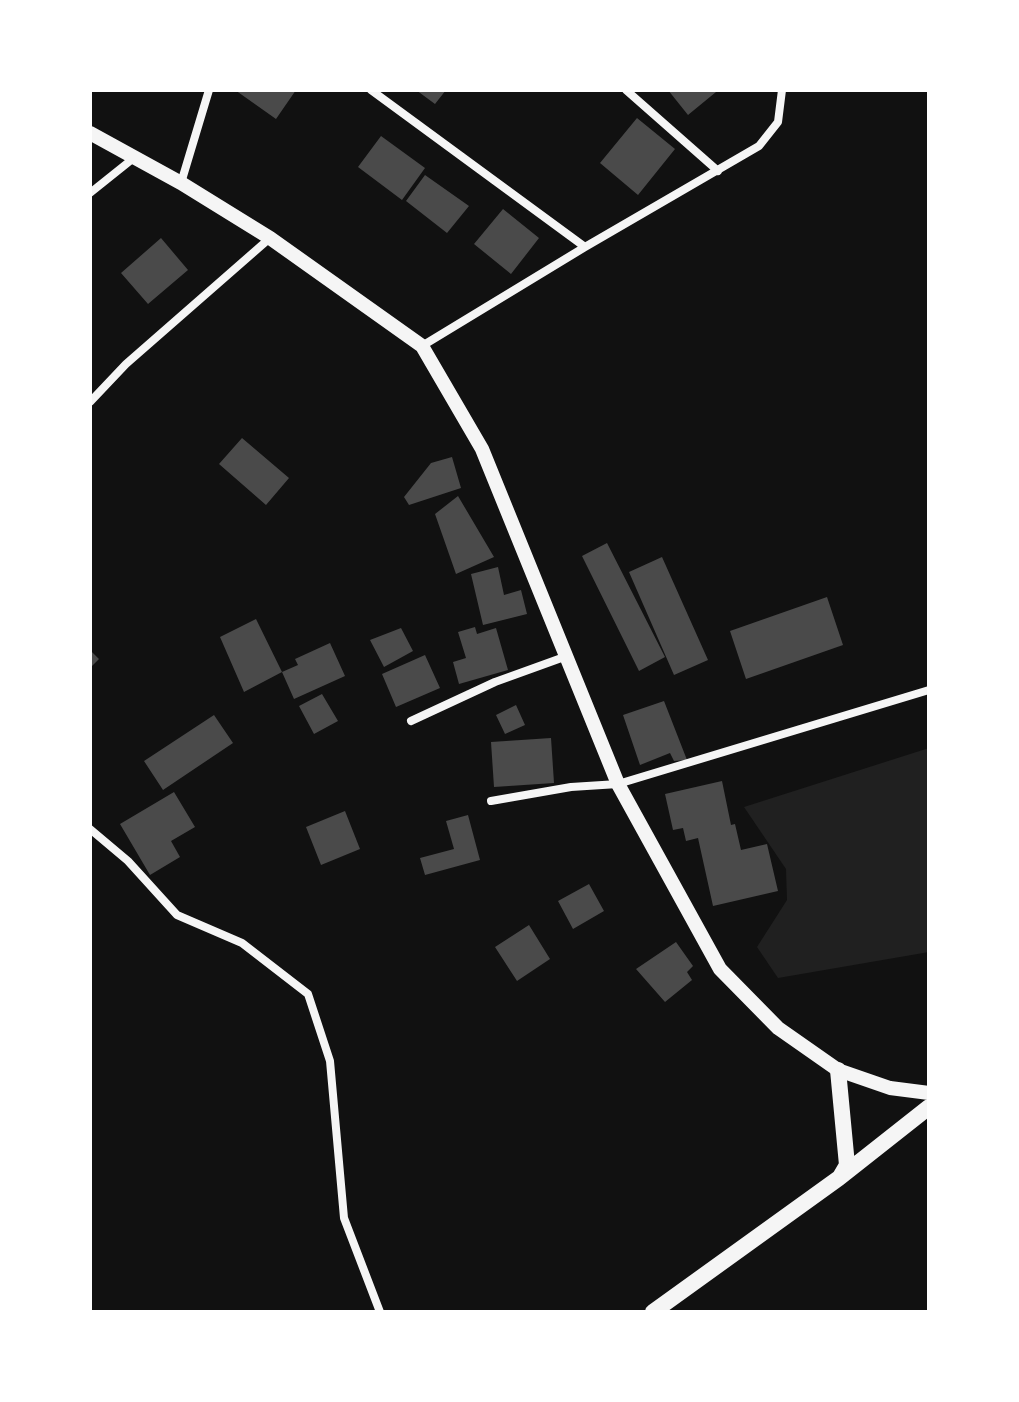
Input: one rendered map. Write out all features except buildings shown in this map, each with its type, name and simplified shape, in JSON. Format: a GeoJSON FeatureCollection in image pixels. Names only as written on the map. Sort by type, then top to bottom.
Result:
{"type":"FeatureCollection","features":[{"type":"Feature","properties":{"kind":"main road"},"geometry":{"type":"LineString","coordinates":[[838,1070],[847,1165],[839,1178]]}},
{"type":"Feature","properties":{"kind":"main road"},"geometry":{"type":"LineString","coordinates":[[653,1312],[839,1178],[929,1107]]}},
{"type":"Feature","properties":{"kind":"street"},"geometry":{"type":"LineString","coordinates":[[181,183],[209,90]]}},
{"type":"Feature","properties":{"kind":"street"},"geometry":{"type":"LineString","coordinates":[[371,90],[585,247]]}},
{"type":"Feature","properties":{"kind":"street"},"geometry":{"type":"LineString","coordinates":[[626,90],[718,171]]}},
{"type":"Feature","properties":{"kind":"street"},"geometry":{"type":"LineString","coordinates":[[422,346],[759,146],[778,122],[782,90]]}},
{"type":"Feature","properties":{"kind":"street"},"geometry":{"type":"LineString","coordinates":[[90,133],[181,183],[270,238],[422,346],[482,449],[618,784],[720,969],[778,1028],[838,1070],[890,1088],[929,1093]]}},
{"type":"Feature","properties":{"kind":"street"},"geometry":{"type":"LineString","coordinates":[[90,193],[135,157]]}},
{"type":"Feature","properties":{"kind":"street"},"geometry":{"type":"LineString","coordinates":[[90,402],[126,364],[270,238]]}},
{"type":"Feature","properties":{"kind":"street"},"geometry":{"type":"LineString","coordinates":[[411,721],[495,682],[567,656]]}},
{"type":"Feature","properties":{"kind":"street"},"geometry":{"type":"LineString","coordinates":[[491,801],[571,787],[618,784],[929,690]]}},
{"type":"Feature","properties":{"kind":"street"},"geometry":{"type":"LineString","coordinates":[[90,829],[128,861],[177,915],[242,943],[308,994],[330,1061],[344,1218],[380,1312]]}},
{"type":"Feature","properties":{"kind":"shaded area"},"geometry":{"type":"Polygon","coordinates":[[[929,748],[929,952],[778,978],[757,947],[787,900],[786,869],[744,807],[929,748]]]}}]}
